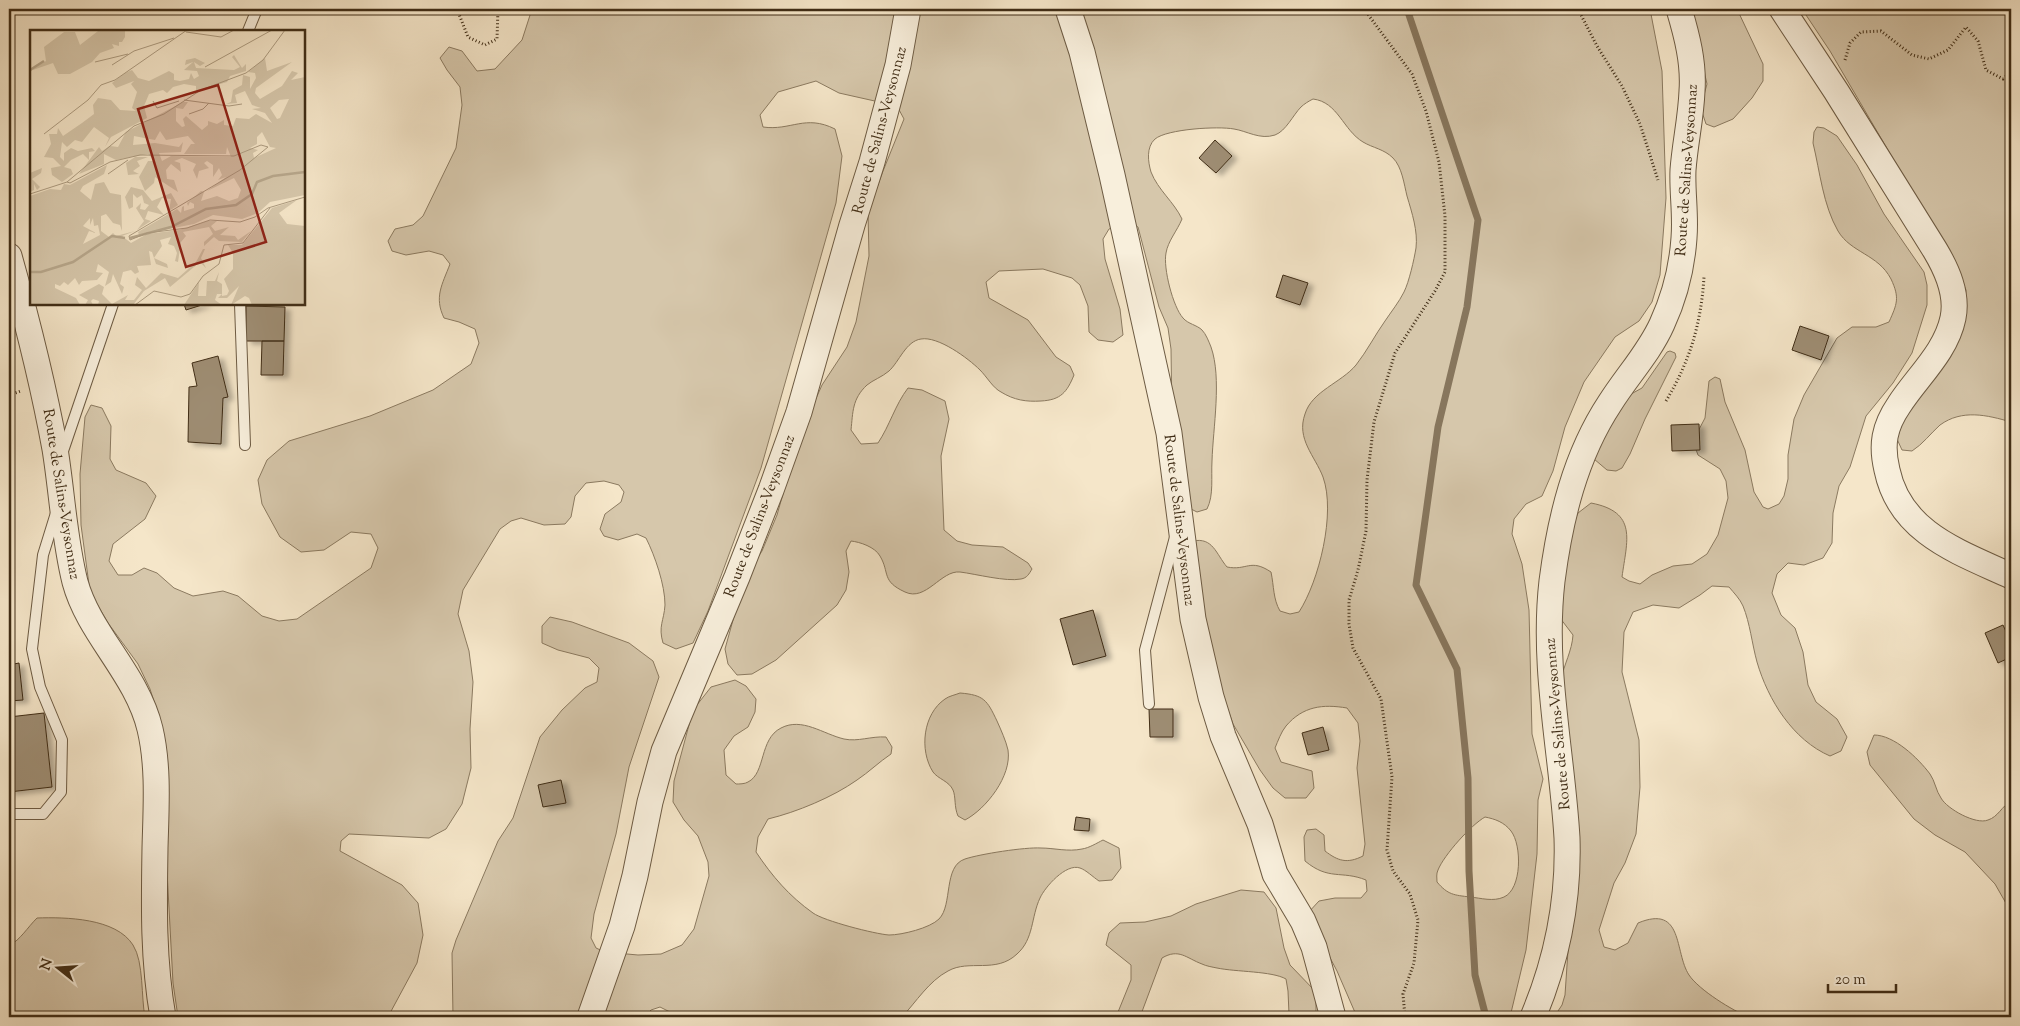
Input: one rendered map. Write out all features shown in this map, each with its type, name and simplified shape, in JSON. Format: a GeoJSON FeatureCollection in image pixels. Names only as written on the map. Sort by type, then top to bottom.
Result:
{"type":"FeatureCollection","features":[{"type":"Feature","properties":{"kind":"street","name":"Route de Salins-Veysonnaz"},"geometry":{"type":"LineString","coordinates":[[590,1017],[622,926],[635,876],[650,802],[664,751],[737,577],[771,490],[798,412],[872,162],[900,57],[908,9]]}},
{"type":"Feature","properties":{"kind":"street","name":"Route de Salins-Veysonnaz"},"geometry":{"type":"LineString","coordinates":[[1068,9],[1082,52],[1105,146],[1169,433],[1193,619],[1217,718],[1260,824],[1275,874],[1303,921],[1311,939],[1321,968],[1333,1017]]}},
{"type":"Feature","properties":{"kind":"street","name":"Route de Salins-Veysonnaz"},"geometry":{"type":"LineString","coordinates":[[1533,1017],[1556,951],[1566,878],[1565,820],[1550,663],[1549,632],[1553,579],[1566,507],[1589,438],[1607,407],[1648,350],[1661,326],[1672,298],[1680,263],[1684,237],[1683,167],[1692,90],[1689,48],[1679,9]]}},
{"type":"Feature","properties":{"kind":"street"},"geometry":{"type":"LineString","coordinates":[[1782,9],[1836,91],[1944,267],[1953,297],[1953,316],[1948,333],[1930,365],[1898,406],[1885,430],[1883,450],[1888,479],[1903,509],[1922,529],[1945,544],[2011,576]]}},
{"type":"Feature","properties":{"kind":"street","name":"Route de Salins-Veysonnaz"},"geometry":{"type":"LineString","coordinates":[[9,256],[43,385],[58,466],[75,580],[92,618],[131,680],[150,730],[155,765],[156,800],[154,922],[157,974],[164,1017]]}},
{"type":"Feature","properties":{"kind":"lane"},"geometry":{"type":"LineString","coordinates":[[248,30],[257,9]]}},
{"type":"Feature","properties":{"kind":"lane"},"geometry":{"type":"LineString","coordinates":[[58,466],[113,305]]}},
{"type":"Feature","properties":{"kind":"lane"},"geometry":{"type":"LineString","coordinates":[[240,305],[245,445]]}},
{"type":"Feature","properties":{"kind":"lane"},"geometry":{"type":"LineString","coordinates":[[9,814],[43,814],[61,792],[62,740],[40,687],[32,649],[43,555],[58,504],[63,504]]}},
{"type":"Feature","properties":{"kind":"lane"},"geometry":{"type":"LineString","coordinates":[[1149,704],[1145,650],[1174,538],[1182,529]]}},
{"type":"Feature","properties":{"kind":"path"},"geometry":{"type":"LineString","coordinates":[[458,9],[468,37],[485,45],[497,39],[498,9]]}},
{"type":"Feature","properties":{"kind":"path"},"geometry":{"type":"LineString","coordinates":[[1364,9],[1412,74],[1426,111],[1439,162],[1445,216],[1445,272],[1395,353],[1374,422],[1367,480],[1366,530],[1358,570],[1349,600],[1349,624],[1353,648],[1381,699],[1392,777],[1387,850],[1393,871],[1410,894],[1418,920],[1414,963],[1403,994],[1404,1017]]}},
{"type":"Feature","properties":{"kind":"path"},"geometry":{"type":"LineString","coordinates":[[1578,9],[1597,46],[1622,86],[1640,124],[1660,186]]}},
{"type":"Feature","properties":{"kind":"path"},"geometry":{"type":"LineString","coordinates":[[1836,91],[1850,43],[1861,32],[1881,31],[1912,55],[1929,59],[1948,50],[1966,27],[1978,41],[1986,70],[2003,79],[2011,72]]}},
{"type":"Feature","properties":{"kind":"shaded area"},"geometry":{"type":"Polygon","coordinates":[[[532,9],[1650,9],[1662,71],[1666,198],[1660,275],[1652,302],[1639,321],[1615,337],[1584,382],[1565,427],[1553,471],[1542,496],[1526,504],[1514,519],[1512,534],[1522,564],[1529,610],[1532,734],[1543,779],[1538,800],[1537,854],[1526,950],[1510,1017],[1357,1017],[1337,971],[1307,914],[1319,901],[1335,898],[1361,898],[1367,891],[1366,880],[1328,873],[1313,867],[1305,861],[1304,837],[1307,830],[1316,829],[1324,835],[1325,851],[1334,857],[1347,861],[1363,856],[1365,844],[1357,768],[1360,741],[1358,723],[1347,708],[1330,706],[1306,710],[1286,726],[1275,748],[1281,762],[1312,771],[1314,788],[1306,798],[1285,798],[1273,788],[1260,770],[1233,724],[1211,662],[1193,541],[1200,540],[1210,544],[1227,567],[1239,568],[1253,565],[1271,572],[1275,597],[1280,611],[1290,614],[1299,612],[1313,583],[1319,565],[1328,509],[1327,492],[1323,477],[1308,447],[1303,431],[1305,414],[1314,399],[1350,371],[1364,354],[1404,292],[1415,253],[1416,235],[1414,222],[1399,166],[1386,153],[1356,137],[1335,111],[1322,101],[1313,99],[1305,104],[1283,130],[1275,135],[1259,136],[1227,128],[1193,129],[1161,136],[1155,139],[1150,146],[1151,172],[1182,219],[1169,244],[1165,260],[1172,297],[1183,318],[1200,328],[1205,334],[1214,359],[1216,403],[1211,492],[1207,509],[1197,512],[1187,507],[1172,422],[1171,349],[1168,328],[1159,307],[1138,227],[1128,222],[1109,229],[1103,239],[1105,259],[1120,309],[1123,335],[1113,342],[1098,340],[1089,332],[1088,306],[1080,285],[1072,278],[1043,269],[999,271],[986,282],[989,298],[1028,320],[1056,357],[1070,366],[1074,375],[1069,386],[1058,397],[1048,400],[1025,401],[1011,397],[995,388],[980,370],[961,354],[936,341],[921,339],[907,348],[889,371],[862,390],[854,406],[851,430],[861,444],[878,443],[908,388],[922,390],[945,401],[949,419],[941,456],[944,530],[957,541],[972,545],[1003,547],[1028,563],[1032,569],[1028,576],[1015,580],[960,572],[953,573],[927,590],[913,594],[905,592],[892,584],[880,556],[875,550],[851,541],[846,551],[849,572],[846,590],[837,605],[776,660],[752,674],[737,675],[728,664],[725,649],[746,575],[762,551],[777,515],[794,455],[810,412],[822,385],[847,347],[856,322],[869,256],[868,212],[904,119],[897,106],[839,93],[816,81],[778,92],[760,115],[763,127],[773,128],[815,123],[835,129],[842,156],[836,203],[761,468],[708,611],[693,643],[676,649],[663,643],[661,632],[665,605],[663,589],[656,562],[646,538],[637,534],[618,540],[604,536],[600,529],[605,514],[621,502],[624,492],[619,485],[604,481],[586,483],[575,496],[571,517],[565,524],[544,525],[521,518],[511,521],[500,529],[463,590],[458,614],[469,651],[473,682],[470,729],[471,768],[462,804],[446,829],[429,838],[349,834],[341,841],[340,851],[402,885],[418,903],[423,935],[417,963],[388,1017],[178,1017],[173,983],[157,711],[150,689],[138,664],[108,623],[90,592],[81,525],[80,474],[85,417],[91,405],[102,408],[111,426],[110,459],[116,470],[146,483],[156,496],[145,519],[113,544],[109,561],[118,575],[132,575],[144,568],[157,573],[174,588],[193,596],[223,591],[238,596],[262,616],[279,621],[297,619],[371,568],[378,548],[371,534],[351,532],[324,550],[301,552],[280,537],[262,504],[258,480],[267,460],[289,441],[370,416],[433,390],[471,364],[479,343],[475,329],[444,318],[441,311],[440,291],[450,264],[443,255],[429,251],[406,255],[392,251],[388,241],[395,229],[413,225],[423,216],[456,148],[462,105],[460,87],[440,58],[449,47],[462,51],[477,71],[495,69],[522,40],[532,9]],[[1485,817],[1466,833],[1452,849],[1437,873],[1437,882],[1452,894],[1496,899],[1504,897],[1514,885],[1518,866],[1515,838],[1505,825],[1485,817]]]}},
{"type":"Feature","properties":{"kind":"shaded area"},"geometry":{"type":"Polygon","coordinates":[[[1690,9],[1737,9],[1763,64],[1763,81],[1752,98],[1733,119],[1714,127],[1706,124],[1702,112],[1702,102],[1707,84],[1690,9]]]}},
{"type":"Feature","properties":{"kind":"shaded area"},"geometry":{"type":"Polygon","coordinates":[[[1802,9],[2011,9],[2011,422],[1975,415],[1957,417],[1940,425],[1912,451],[1902,450],[1897,439],[1902,424],[1964,312],[1966,290],[1954,263],[1830,51],[1802,9]]]}},
{"type":"Feature","properties":{"kind":"shaded area"},"geometry":{"type":"Polygon","coordinates":[[[1817,127],[1824,128],[1837,136],[1857,165],[1884,214],[1924,272],[1927,285],[1927,305],[1912,353],[1893,383],[1866,416],[1850,467],[1839,486],[1833,513],[1832,543],[1823,558],[1804,565],[1788,563],[1777,574],[1772,593],[1781,615],[1795,628],[1803,652],[1808,685],[1816,702],[1837,719],[1847,737],[1841,751],[1830,756],[1805,740],[1784,717],[1775,704],[1762,676],[1743,606],[1739,598],[1729,587],[1712,586],[1679,608],[1653,605],[1633,612],[1624,632],[1622,672],[1639,740],[1640,787],[1636,834],[1625,863],[1614,883],[1599,930],[1604,947],[1615,950],[1628,943],[1638,923],[1653,919],[1663,920],[1670,925],[1675,933],[1684,965],[1694,981],[1717,999],[1749,1017],[1554,1017],[1562,1005],[1565,995],[1574,862],[1561,680],[1573,635],[1557,614],[1564,543],[1578,513],[1591,503],[1606,507],[1616,513],[1623,521],[1627,540],[1622,577],[1629,581],[1640,584],[1652,575],[1673,566],[1692,564],[1707,554],[1718,535],[1728,498],[1726,481],[1720,469],[1698,455],[1694,444],[1695,437],[1705,418],[1709,381],[1715,377],[1720,379],[1725,402],[1745,450],[1754,492],[1763,507],[1768,509],[1779,504],[1784,496],[1788,479],[1788,455],[1794,419],[1804,395],[1837,338],[1852,327],[1876,327],[1889,322],[1896,305],[1896,291],[1886,271],[1843,238],[1833,221],[1825,199],[1813,143],[1814,132],[1817,127]]]}},
{"type":"Feature","properties":{"kind":"shaded area"},"geometry":{"type":"Polygon","coordinates":[[[1667,352],[1675,353],[1676,357],[1630,454],[1622,468],[1616,471],[1607,470],[1594,459],[1622,399],[1642,388],[1667,352]]]}},
{"type":"Feature","properties":{"kind":"shaded area"},"geometry":{"type":"Polygon","coordinates":[[[550,617],[572,622],[629,643],[653,661],[659,677],[629,767],[616,834],[594,914],[591,938],[596,948],[605,952],[638,955],[661,954],[682,945],[694,929],[709,876],[708,862],[698,836],[684,820],[673,802],[674,781],[693,710],[711,687],[735,680],[746,686],[756,699],[755,712],[748,727],[734,736],[724,750],[726,775],[736,784],[747,783],[754,778],[769,740],[774,733],[789,725],[805,725],[849,740],[886,737],[892,747],[891,754],[861,777],[837,792],[791,812],[768,819],[758,837],[756,852],[768,869],[796,900],[819,916],[850,927],[889,935],[923,928],[939,919],[943,913],[951,877],[958,863],[972,857],[1003,851],[1034,848],[1077,850],[1087,848],[1103,840],[1119,848],[1121,868],[1112,880],[1099,881],[1080,868],[1074,867],[1063,872],[1051,882],[1040,898],[1032,928],[1026,942],[1017,954],[1009,960],[1000,963],[965,966],[948,971],[929,986],[902,1017],[673,1017],[672,1013],[660,1007],[651,1010],[644,1017],[453,1017],[452,953],[456,940],[498,841],[513,818],[540,737],[562,710],[585,688],[597,682],[599,668],[589,658],[558,650],[542,643],[542,626],[550,617]]]}},
{"type":"Feature","properties":{"kind":"shaded area"},"geometry":{"type":"Polygon","coordinates":[[[960,693],[980,697],[987,703],[997,721],[1008,750],[1006,770],[996,791],[981,808],[965,820],[958,816],[954,793],[951,787],[933,772],[926,753],[925,743],[928,723],[932,714],[945,699],[960,693]]]}},
{"type":"Feature","properties":{"kind":"shaded area"},"geometry":{"type":"Polygon","coordinates":[[[1874,735],[1890,739],[1905,748],[1930,774],[1944,802],[1962,815],[1976,820],[1988,820],[2011,801],[2011,916],[1995,884],[1965,852],[1935,835],[1914,819],[1870,765],[1867,752],[1874,735]]]}},
{"type":"Feature","properties":{"kind":"shaded area"},"geometry":{"type":"Polygon","coordinates":[[[1241,890],[1264,892],[1276,908],[1284,948],[1290,965],[1316,992],[1316,1014],[1314,1017],[1291,1017],[1289,1014],[1286,979],[1280,976],[1211,967],[1182,955],[1173,954],[1162,958],[1140,1017],[1116,1017],[1131,980],[1131,965],[1106,945],[1109,933],[1120,923],[1145,922],[1171,916],[1196,904],[1241,890]]]}},
{"type":"Feature","properties":{"kind":"shaded area"},"geometry":{"type":"Polygon","coordinates":[[[37,918],[90,921],[115,929],[125,936],[137,952],[141,970],[145,1017],[9,1017],[9,946],[37,918]]]}},
{"type":"Feature","properties":{"kind":"building"},"geometry":{"type":"Polygon","coordinates":[[[1215,140],[1232,156],[1216,173],[1199,158],[1215,140]]]}},
{"type":"Feature","properties":{"kind":"building"},"geometry":{"type":"Polygon","coordinates":[[[1283,275],[1308,283],[1300,305],[1276,297],[1283,275]]]}},
{"type":"Feature","properties":{"kind":"building"},"geometry":{"type":"Polygon","coordinates":[[[184,305],[202,305],[186,310],[184,305]]]}},
{"type":"Feature","properties":{"kind":"building"},"geometry":{"type":"Polygon","coordinates":[[[246,306],[285,307],[284,341],[246,341],[246,306]]]}},
{"type":"Feature","properties":{"kind":"building"},"geometry":{"type":"Polygon","coordinates":[[[1800,326],[1829,336],[1821,360],[1792,350],[1800,326]]]}},
{"type":"Feature","properties":{"kind":"building"},"geometry":{"type":"Polygon","coordinates":[[[262,341],[284,341],[283,375],[261,375],[262,341]]]}},
{"type":"Feature","properties":{"kind":"building"},"geometry":{"type":"Polygon","coordinates":[[[218,356],[228,397],[223,398],[221,444],[188,442],[189,387],[197,386],[192,363],[218,356]]]}},
{"type":"Feature","properties":{"kind":"building"},"geometry":{"type":"Polygon","coordinates":[[[1699,424],[1700,450],[1672,451],[1671,425],[1699,424]]]}},
{"type":"Feature","properties":{"kind":"building"},"geometry":{"type":"Polygon","coordinates":[[[1093,610],[1106,656],[1073,665],[1060,619],[1093,610]]]}},
{"type":"Feature","properties":{"kind":"building"},"geometry":{"type":"Polygon","coordinates":[[[2003,625],[2011,643],[2011,657],[1998,663],[1985,633],[2003,625]]]}},
{"type":"Feature","properties":{"kind":"building"},"geometry":{"type":"Polygon","coordinates":[[[19,663],[23,700],[9,701],[9,665],[19,663]]]}},
{"type":"Feature","properties":{"kind":"building"},"geometry":{"type":"Polygon","coordinates":[[[1149,709],[1173,709],[1173,737],[1150,737],[1149,709]]]}},
{"type":"Feature","properties":{"kind":"building"},"geometry":{"type":"Polygon","coordinates":[[[44,713],[52,787],[9,792],[9,717],[44,713]]]}},
{"type":"Feature","properties":{"kind":"building"},"geometry":{"type":"Polygon","coordinates":[[[1323,727],[1329,750],[1308,755],[1302,733],[1323,727]]]}},
{"type":"Feature","properties":{"kind":"building"},"geometry":{"type":"Polygon","coordinates":[[[561,780],[566,803],[543,807],[538,785],[561,780]]]}},
{"type":"Feature","properties":{"kind":"building"},"geometry":{"type":"Polygon","coordinates":[[[1076,817],[1090,819],[1089,831],[1074,830],[1076,817]]]}},
{"type":"Feature","properties":{"kind":"waterway"},"geometry":{"type":"LineString","coordinates":[[1407,9],[1478,220],[1467,307],[1438,427],[1416,585],[1457,669],[1468,778],[1469,871],[1475,975],[1486,1017]]}}]}
